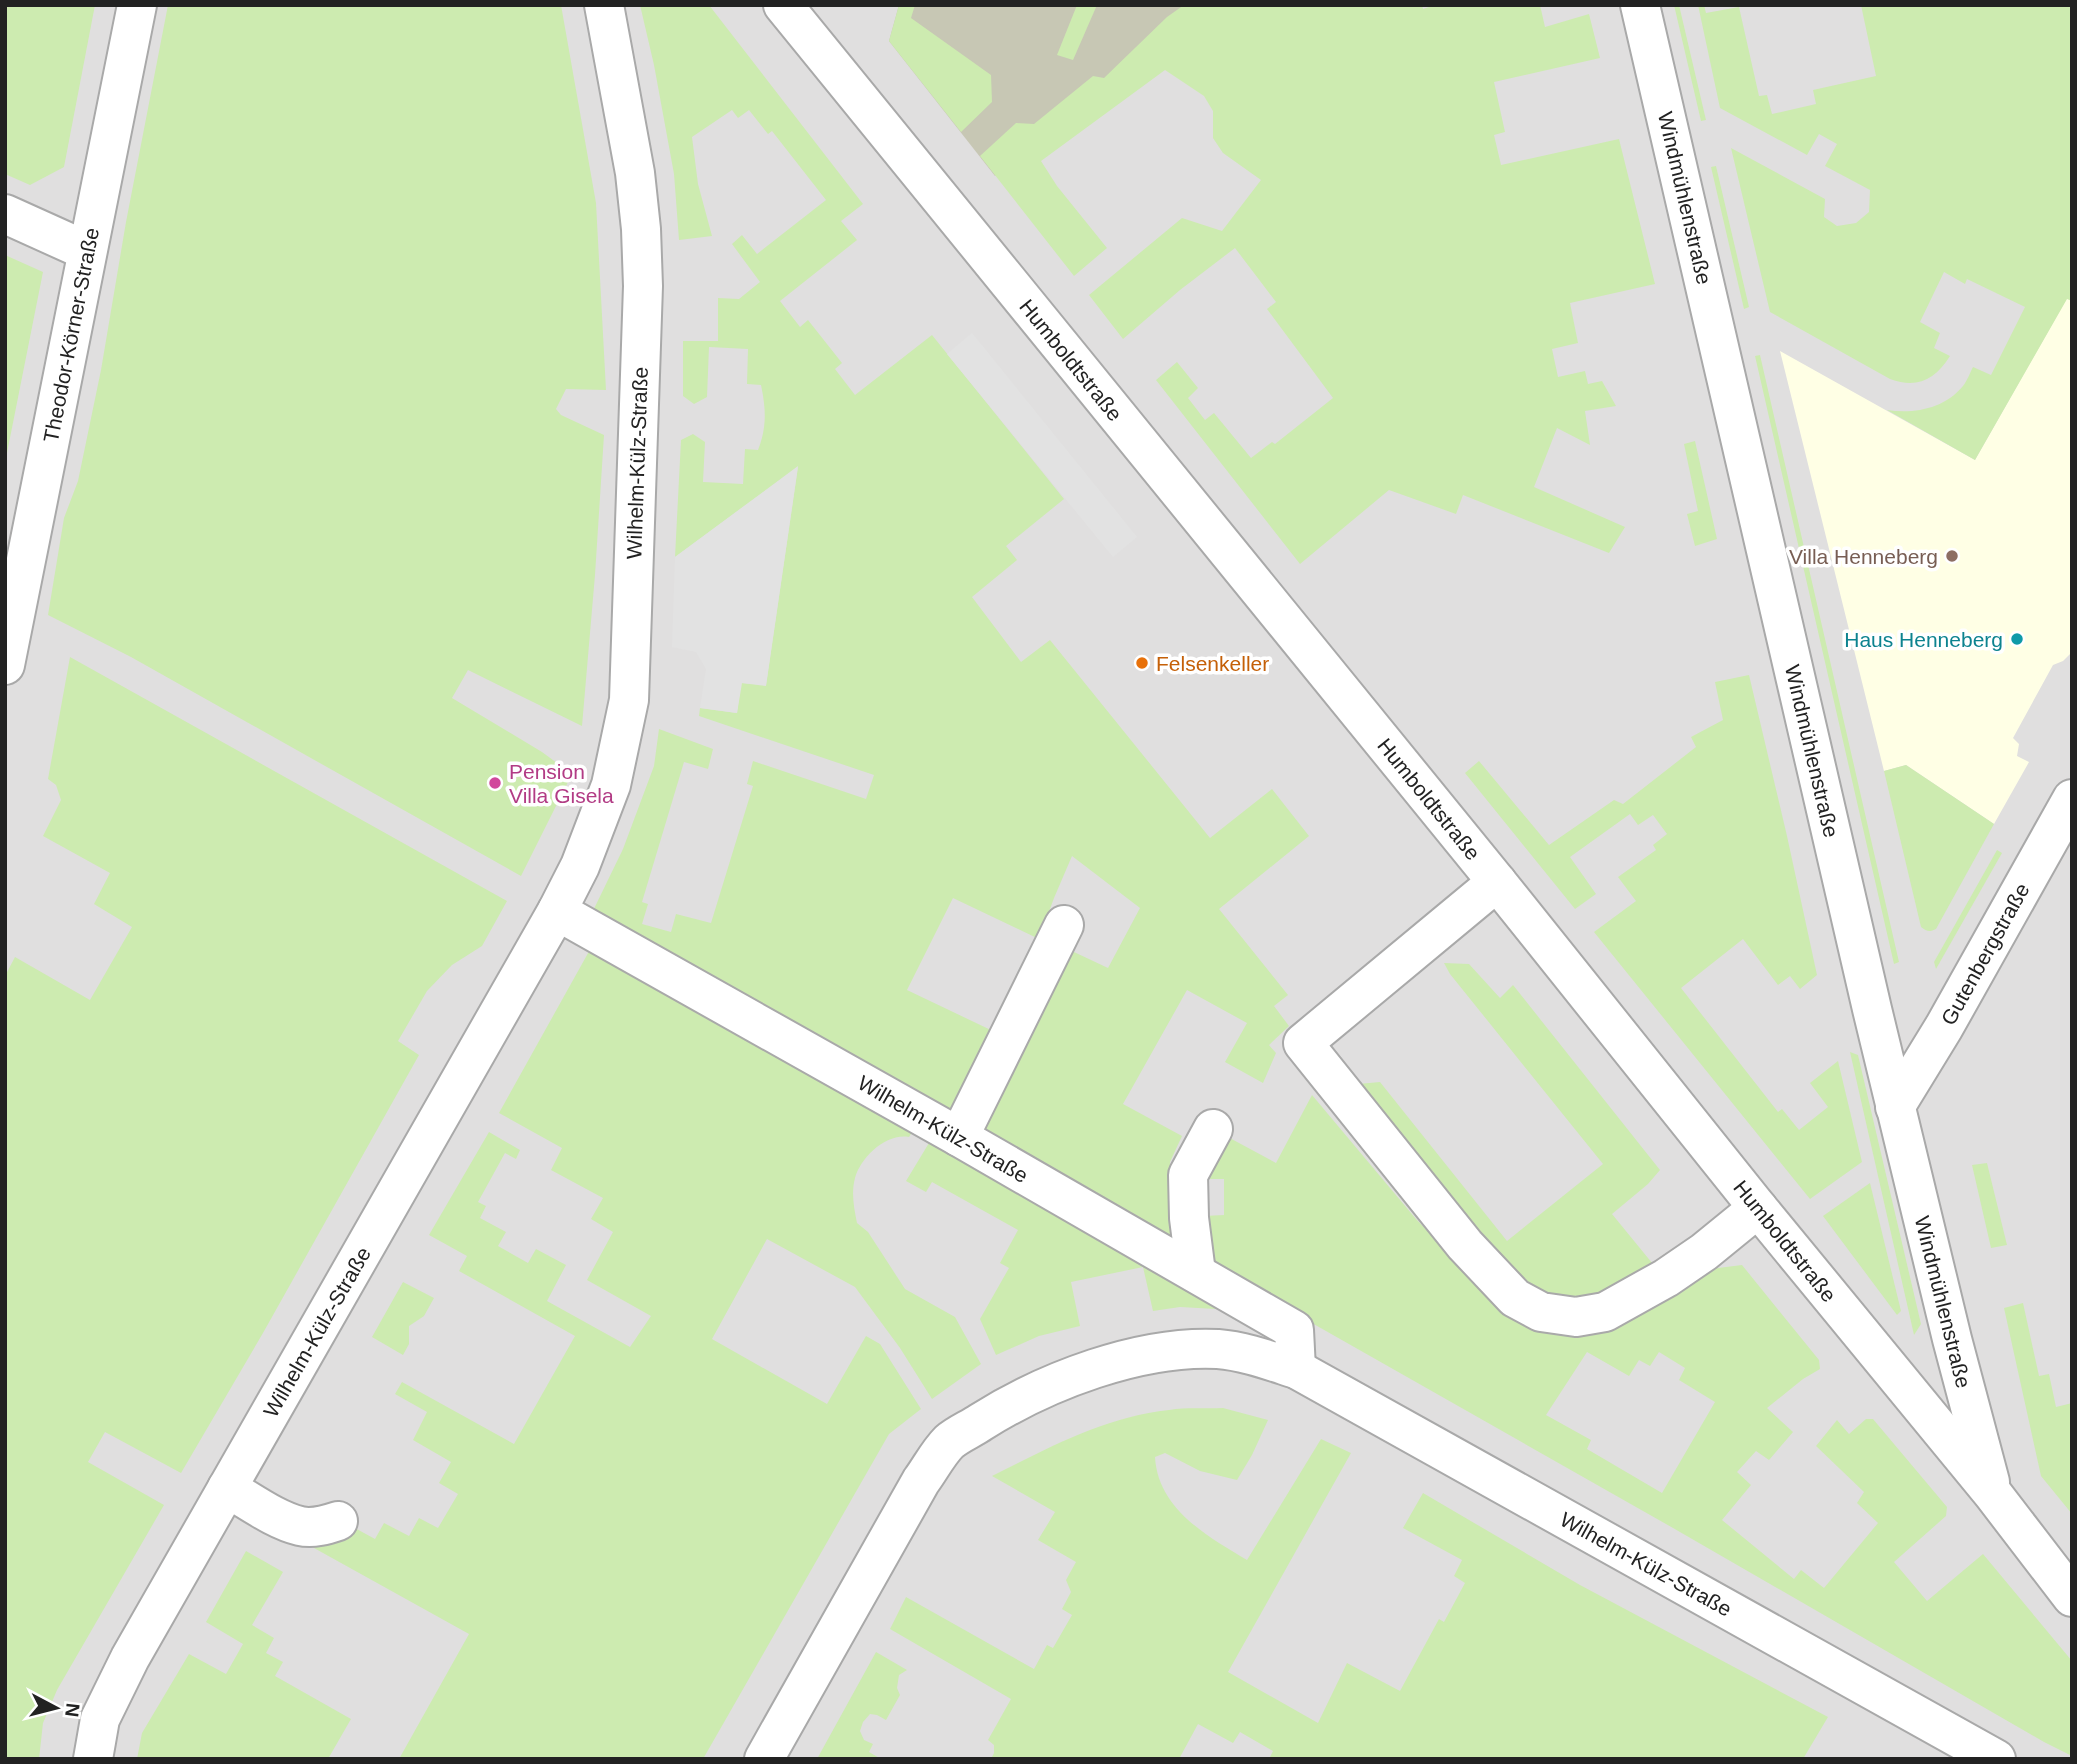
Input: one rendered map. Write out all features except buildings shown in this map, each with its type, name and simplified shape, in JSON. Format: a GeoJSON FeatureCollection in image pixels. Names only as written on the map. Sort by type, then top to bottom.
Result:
{"type":"FeatureCollection","features":[{"type":"Feature","properties":{"kind":"street","name":"Theodor-Körner-Straße"},"geometry":{"type":"LineString","coordinates":[[5,665],[136,5]]}},
{"type":"Feature","properties":{"kind":"street","name":"Wilhelm-Külz-Straße"},"geometry":{"type":"LineString","coordinates":[[93,1759],[100,1719],[124,1670],[557,911],[580,866],[611,785],[629,700],[643,286],[635,173],[604,5]]}},
{"type":"Feature","properties":{"kind":"street","name":"Humboldtstraße"},"geometry":{"type":"LineString","coordinates":[[783,5],[1993,1494],[2072,1597]]}},
{"type":"Feature","properties":{"kind":"street","name":"Windmühlenstraße"},"geometry":{"type":"LineString","coordinates":[[1640,5],[1895,1107],[1993,1494]]}},
{"type":"Feature","properties":{"kind":"street"},"geometry":{"type":"LineString","coordinates":[[5,214],[87,251]]}},
{"type":"Feature","properties":{"kind":"street","name":"Gutenbergstraße"},"geometry":{"type":"LineString","coordinates":[[1895,1107],[1944,1027],[2072,799]]}},
{"type":"Feature","properties":{"kind":"street"},"geometry":{"type":"LineString","coordinates":[[1497,882],[1303,1043],[1414,1182],[1465,1245],[1515,1298],[1541,1312],[1576,1317],[1605,1312],[1666,1278],[1704,1252],[1758,1208]]}},
{"type":"Feature","properties":{"kind":"street","name":"Wilhelm-Külz-Straße"},"geometry":{"type":"LineString","coordinates":[[557,911],[1294,1330],[1296,1368]]}},
{"type":"Feature","properties":{"kind":"street"},"geometry":{"type":"LineString","coordinates":[[959,1138],[1064,925]]}},
{"type":"Feature","properties":{"kind":"street"},"geometry":{"type":"LineString","coordinates":[[1196,1273],[1189,1219],[1188,1175],[1213,1129]]}},
{"type":"Feature","properties":{"kind":"street","name":"Wilhelm-Külz-Straße"},"geometry":{"type":"LineString","coordinates":[[764,1759],[921,1481],[950,1442],[1035,1392],[1143,1355],[1184,1349],[1221,1349],[1296,1368],[1996,1759]]}},
{"type":"Feature","properties":{"kind":"street"},"geometry":{"type":"LineString","coordinates":[[227,1488],[301,1527],[320,1527],[338,1521]]}},
{"type":"Feature","properties":{"kind":"shaded area"},"geometry":{"type":"Polygon","coordinates":[[[5,5],[2072,5],[2072,1759],[5,1759],[5,5]]]}},
{"type":"Feature","properties":{"kind":"shaded area"},"geometry":{"type":"Polygon","coordinates":[[[899,5],[1207,5],[995,176],[889,41],[899,5]]]}},
{"type":"Feature","properties":{"kind":"shaded area","name":"Villa Henneberg"},"geometry":{"type":"Polygon","coordinates":[[[2067,298],[2072,301],[2072,652],[2063,661],[2053,665],[2013,738],[2019,744],[2017,756],[2029,762],[1994,824],[1906,765],[1884,771],[1780,351],[1975,460],[2067,298]]]}},
{"type":"Feature","properties":{"kind":"shaded area"},"geometry":{"type":"Polygon","coordinates":[[[972,333],[1137,537],[1113,557],[947,354],[972,333]]]}},
{"type":"Feature","properties":{"kind":"shaded area"},"geometry":{"type":"Polygon","coordinates":[[[798,466],[766,686],[742,683],[737,713],[700,708],[706,669],[696,652],[672,647],[675,557],[798,466]]]}},
{"type":"Feature","properties":{"kind":"green space"},"geometry":{"type":"Polygon","coordinates":[[[5,5],[95,5],[64,167],[30,185],[5,174],[5,5]]]}},
{"type":"Feature","properties":{"kind":"green space"},"geometry":{"type":"Polygon","coordinates":[[[168,5],[561,5],[596,203],[606,390],[566,389],[556,409],[561,415],[604,435],[582,726],[468,670],[452,698],[542,752],[572,774],[521,876],[131,657],[48,615],[64,518],[78,481],[101,370],[126,222],[168,5]]]}},
{"type":"Feature","properties":{"kind":"green space"},"geometry":{"type":"Polygon","coordinates":[[[640,5],[709,5],[863,204],[841,221],[857,240],[780,301],[800,327],[808,320],[842,363],[835,369],[855,395],[932,335],[1064,499],[1006,546],[1017,560],[972,597],[1021,662],[1050,640],[1210,838],[1272,789],[1309,836],[1219,909],[1288,995],[1274,1006],[1289,1026],[1269,1045],[1276,1053],[1263,1083],[1225,1062],[1247,1023],[1187,990],[1123,1104],[1182,1136],[1170,1162],[1173,1247],[979,1136],[1060,959],[1074,952],[1108,968],[1140,908],[1072,856],[1039,939],[953,898],[907,990],[995,1032],[960,1106],[946,1116],[589,919],[623,849],[654,766],[659,729],[713,749],[708,769],[684,762],[642,902],[648,904],[642,924],[671,932],[676,914],[711,923],[753,786],[747,784],[753,761],[866,799],[874,775],[699,716],[700,708],[737,713],[741,683],[766,685],[798,467],[675,557],[681,440],[693,434],[705,442],[703,482],[743,484],[745,449],[758,450],[765,418],[761,385],[747,384],[748,349],[709,347],[707,397],[694,404],[683,396],[683,341],[718,341],[718,298],[739,299],[760,282],[732,244],[742,235],[757,254],[826,200],[772,131],[768,134],[749,110],[738,118],[732,110],[692,137],[698,184],[712,236],[679,240],[674,174],[640,5]]]}},
{"type":"Feature","properties":{"kind":"green space"},"geometry":{"type":"Polygon","coordinates":[[[899,5],[915,5],[911,18],[991,75],[992,102],[961,132],[889,41],[899,5]]]}},
{"type":"Feature","properties":{"kind":"green space"},"geometry":{"type":"Polygon","coordinates":[[[1077,5],[1097,5],[1073,60],[1057,55],[1077,5]]]}},
{"type":"Feature","properties":{"kind":"green space"},"geometry":{"type":"Polygon","coordinates":[[[1184,5],[1422,5],[1423,9],[1435,5],[1540,5],[1545,27],[1589,14],[1600,58],[1494,82],[1505,132],[1494,135],[1501,165],[1619,139],[1655,284],[1570,303],[1578,343],[1552,349],[1558,377],[1585,371],[1588,384],[1602,381],[1616,406],[1585,411],[1590,445],[1557,428],[1534,487],[1625,527],[1609,553],[1463,495],[1456,514],[1389,490],[1300,564],[1156,380],[1177,362],[1198,388],[1188,398],[1205,420],[1214,413],[1251,458],[1272,442],[1275,444],[1333,398],[1267,309],[1276,302],[1235,248],[1123,339],[1089,295],[1182,218],[1222,231],[1261,180],[1223,153],[1213,138],[1213,111],[1204,96],[1165,70],[1041,161],[1057,186],[1107,248],[1074,276],[980,156],[1016,123],[1034,124],[1093,76],[1104,78],[1167,17],[1184,5]]]}},
{"type":"Feature","properties":{"kind":"green space"},"geometry":{"type":"Polygon","coordinates":[[[1674,5],[1679,5],[1706,120],[1701,121],[1674,5]]]}},
{"type":"Feature","properties":{"kind":"green space"},"geometry":{"type":"Polygon","coordinates":[[[1698,5],[1704,5],[1706,13],[1739,7],[1759,96],[1767,95],[1772,114],[1816,104],[1813,90],[1876,76],[1861,5],[2072,5],[2072,301],[2067,299],[1975,460],[1887,410],[1908,411],[1938,405],[1963,386],[1973,367],[1991,375],[2025,307],[1967,279],[1965,284],[1944,272],[1920,322],[1940,333],[1934,348],[1950,356],[1932,376],[1909,383],[1890,379],[1770,312],[1731,148],[1825,199],[1824,217],[1837,226],[1856,223],[1869,212],[1870,190],[1825,166],[1837,144],[1819,134],[1807,155],[1720,108],[1698,5]]]}},
{"type":"Feature","properties":{"kind":"green space"},"geometry":{"type":"Polygon","coordinates":[[[1716,166],[1749,307],[1744,309],[1711,167],[1716,166]]]}},
{"type":"Feature","properties":{"kind":"green space"},"geometry":{"type":"Polygon","coordinates":[[[5,255],[43,272],[5,463],[5,255]]]}},
{"type":"Feature","properties":{"kind":"green space"},"geometry":{"type":"Polygon","coordinates":[[[1760,355],[1899,962],[1894,964],[1755,356],[1760,355]]]}},
{"type":"Feature","properties":{"kind":"green space"},"geometry":{"type":"Polygon","coordinates":[[[1695,441],[1717,539],[1695,546],[1687,514],[1698,511],[1684,444],[1695,441]]]}},
{"type":"Feature","properties":{"kind":"green space"},"geometry":{"type":"Polygon","coordinates":[[[70,657],[507,901],[482,946],[452,965],[427,991],[398,1041],[419,1055],[181,1473],[105,1432],[88,1462],[164,1505],[57,1690],[43,1723],[39,1759],[5,1759],[5,976],[15,957],[90,1000],[132,927],[94,904],[110,873],[43,836],[61,800],[56,785],[48,779],[70,657]]]}},
{"type":"Feature","properties":{"kind":"green space"},"geometry":{"type":"Polygon","coordinates":[[[1749,675],[1817,975],[1800,989],[1790,976],[1778,985],[1743,939],[1681,988],[1778,1112],[1782,1109],[1799,1130],[1828,1107],[1810,1083],[1838,1061],[1862,1162],[1810,1199],[1594,932],[1636,901],[1618,877],[1656,850],[1653,845],[1667,834],[1653,815],[1638,825],[1630,814],[1570,857],[1596,894],[1575,909],[1465,773],[1479,761],[1549,845],[1614,800],[1623,804],[1696,747],[1691,737],[1723,720],[1715,682],[1749,675]]]}},
{"type":"Feature","properties":{"kind":"green space"},"geometry":{"type":"Polygon","coordinates":[[[1906,765],[1994,824],[1936,929],[1930,931],[1921,927],[1884,771],[1906,765]]]}},
{"type":"Feature","properties":{"kind":"green space"},"geometry":{"type":"Polygon","coordinates":[[[1997,850],[2002,853],[1936,969],[1934,962],[1997,850]]]}},
{"type":"Feature","properties":{"kind":"green space"},"geometry":{"type":"Polygon","coordinates":[[[592,946],[915,1128],[909,1137],[892,1139],[876,1148],[858,1170],[853,1189],[857,1223],[868,1232],[905,1289],[955,1317],[981,1364],[932,1399],[900,1348],[855,1287],[767,1239],[712,1339],[827,1404],[866,1336],[880,1344],[921,1409],[889,1434],[703,1759],[399,1759],[469,1634],[305,1543],[334,1543],[353,1527],[375,1539],[384,1523],[409,1536],[419,1518],[438,1528],[458,1494],[439,1483],[451,1462],[413,1440],[427,1412],[395,1394],[402,1382],[514,1444],[575,1336],[459,1271],[467,1256],[429,1235],[489,1132],[520,1150],[516,1159],[505,1153],[478,1202],[486,1206],[480,1218],[506,1232],[498,1246],[528,1263],[536,1249],[566,1265],[547,1301],[630,1347],[651,1316],[587,1280],[613,1232],[591,1219],[603,1198],[551,1170],[562,1148],[499,1113],[592,946]]]}},
{"type":"Feature","properties":{"kind":"green space"},"geometry":{"type":"Polygon","coordinates":[[[1444,963],[1469,964],[1500,998],[1513,985],[1660,1170],[1648,1184],[1612,1214],[1657,1269],[1574,1307],[1523,1296],[1358,1084],[1380,1082],[1507,1241],[1603,1164],[1450,974],[1444,963]]]}},
{"type":"Feature","properties":{"kind":"green space"},"geometry":{"type":"Polygon","coordinates":[[[1850,1052],[1858,1055],[1921,1324],[1914,1335],[1850,1052]]]}},
{"type":"Feature","properties":{"kind":"green space"},"geometry":{"type":"Polygon","coordinates":[[[1312,1095],[1416,1219],[1495,1301],[1537,1331],[1559,1334],[1599,1329],[1710,1269],[1742,1265],[1819,1360],[1820,1369],[1767,1408],[1793,1432],[1769,1460],[1756,1451],[1737,1472],[1751,1485],[1722,1520],[1794,1579],[1801,1570],[1824,1588],[1878,1523],[1857,1503],[1864,1492],[1816,1446],[1837,1420],[1849,1434],[1866,1419],[1873,1419],[1947,1507],[1946,1516],[1894,1562],[1927,1601],[1983,1554],[2072,1661],[2072,1756],[1213,1267],[1204,1216],[1224,1215],[1224,1179],[1203,1179],[1226,1136],[1276,1163],[1312,1095]],[[1587,1352],[1546,1415],[1591,1440],[1587,1449],[1662,1493],[1715,1402],[1679,1380],[1685,1368],[1659,1352],[1650,1366],[1639,1360],[1629,1376],[1587,1352]]]}},
{"type":"Feature","properties":{"kind":"green space"},"geometry":{"type":"Polygon","coordinates":[[[932,1138],[1218,1301],[1216,1309],[1180,1307],[1153,1311],[1143,1267],[1071,1282],[1080,1326],[1039,1336],[996,1355],[980,1319],[1009,1268],[1000,1263],[1018,1230],[932,1182],[926,1192],[906,1181],[932,1138]]]}},
{"type":"Feature","properties":{"kind":"green space"},"geometry":{"type":"Polygon","coordinates":[[[1987,1163],[2007,1245],[1991,1248],[1972,1165],[1987,1163]]]}},
{"type":"Feature","properties":{"kind":"green space"},"geometry":{"type":"Polygon","coordinates":[[[1870,1183],[1901,1311],[1897,1315],[1823,1216],[1870,1183]]]}},
{"type":"Feature","properties":{"kind":"green space"},"geometry":{"type":"Polygon","coordinates":[[[403,1282],[434,1298],[424,1316],[409,1326],[409,1344],[403,1355],[372,1337],[403,1282]]]}},
{"type":"Feature","properties":{"kind":"green space"},"geometry":{"type":"Polygon","coordinates":[[[2023,1303],[2039,1376],[2049,1374],[2056,1407],[2072,1403],[2072,1514],[2041,1476],[2004,1308],[2023,1303]]]}},
{"type":"Feature","properties":{"kind":"green space"},"geometry":{"type":"Polygon","coordinates":[[[1223,1408],[1268,1420],[1237,1480],[1200,1471],[1165,1453],[1155,1457],[1158,1475],[1175,1506],[1201,1531],[1247,1560],[1321,1439],[1351,1453],[1228,1672],[1318,1723],[1347,1663],[1400,1691],[1439,1619],[1444,1622],[1465,1583],[1454,1576],[1462,1560],[1403,1528],[1423,1493],[1580,1585],[1828,1717],[1803,1759],[1269,1759],[1273,1751],[1240,1732],[1233,1743],[1198,1724],[1179,1759],[991,1759],[994,1745],[988,1740],[1011,1699],[890,1629],[906,1597],[1034,1669],[1047,1645],[1053,1648],[1072,1615],[1062,1609],[1071,1592],[1066,1580],[1076,1562],[1038,1540],[1055,1512],[992,1476],[1078,1435],[1122,1419],[1176,1409],[1223,1408]]]}},
{"type":"Feature","properties":{"kind":"green space"},"geometry":{"type":"Polygon","coordinates":[[[246,1551],[283,1572],[252,1625],[274,1638],[266,1653],[283,1662],[275,1676],[351,1719],[328,1759],[137,1759],[142,1733],[189,1654],[226,1674],[243,1644],[206,1622],[246,1551]]]}},
{"type":"Feature","properties":{"kind":"green space"},"geometry":{"type":"Polygon","coordinates":[[[876,1652],[907,1670],[899,1675],[897,1688],[900,1695],[886,1720],[870,1714],[860,1731],[864,1740],[873,1744],[869,1752],[881,1759],[817,1759],[876,1652]]]}},
{"type":"Feature","properties":{"kind":"place","name":"Villa Henneberg"},"geometry":{"type":"Point","coordinates":[1952,556]}},
{"type":"Feature","properties":{"kind":"place","name":"Haus Henneberg"},"geometry":{"type":"Point","coordinates":[2017,639]}},
{"type":"Feature","properties":{"kind":"place","name":"Felsenkeller"},"geometry":{"type":"Point","coordinates":[1142,663]}},
{"type":"Feature","properties":{"kind":"place","name":"Pension Villa Gisela"},"geometry":{"type":"Point","coordinates":[495,783]}}]}
